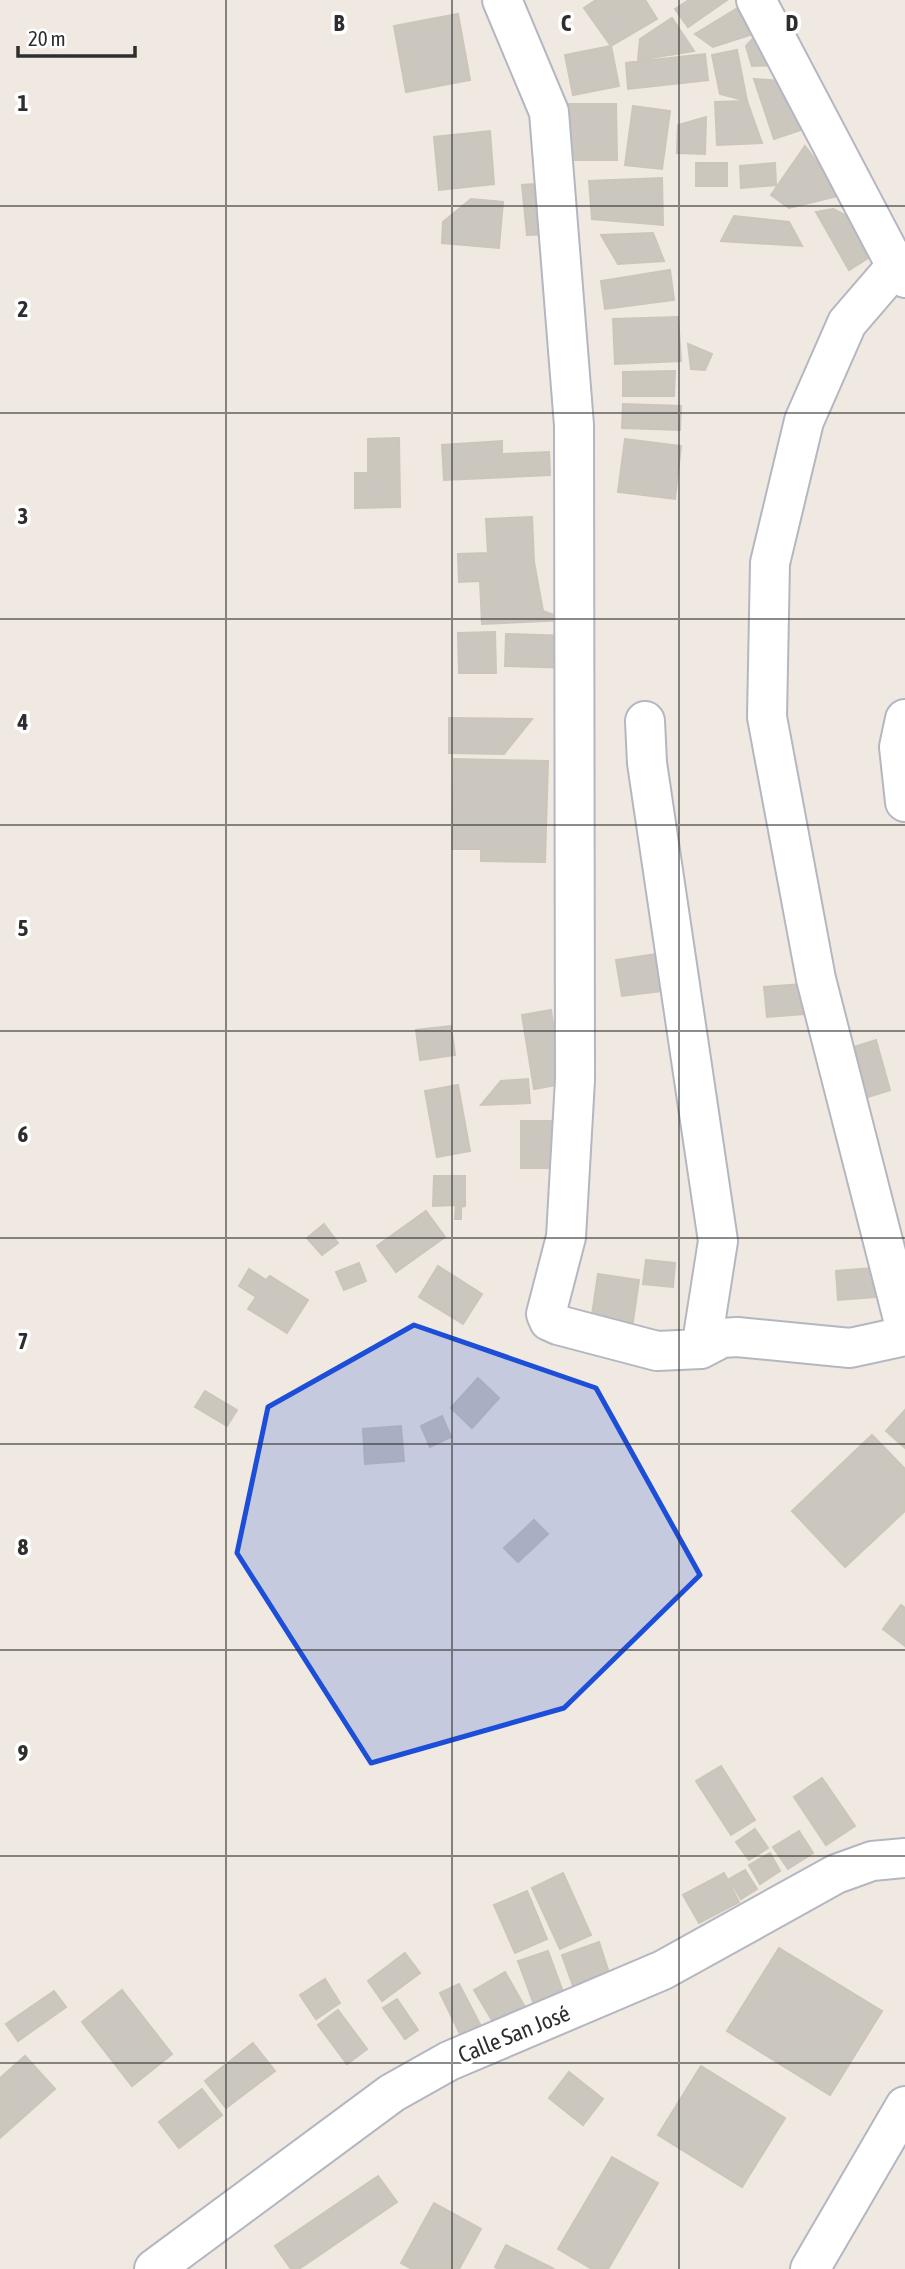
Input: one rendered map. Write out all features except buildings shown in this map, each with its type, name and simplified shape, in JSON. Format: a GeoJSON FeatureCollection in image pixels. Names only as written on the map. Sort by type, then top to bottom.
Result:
{"type":"FeatureCollection","features":[{"type":"Feature","properties":{"kind":"street"},"geometry":{"type":"LineString","coordinates":[[502,0],[549,112],[574,425],[575,1080],[566,1237],[547,1314],[550,1321],[558,1325],[657,1351],[701,1349],[722,1338],[737,1337],[850,1348],[905,1336]]}},
{"type":"Feature","properties":{"kind":"street"},"geometry":{"type":"LineString","coordinates":[[757,0],[900,272],[847,323],[804,421],[770,563],[767,717],[816,979],[905,1327]]}},
{"type":"Feature","properties":{"kind":"street"},"geometry":{"type":"LineString","coordinates":[[905,719],[899,747],[905,802]]}},
{"type":"Feature","properties":{"kind":"street"},"geometry":{"type":"LineString","coordinates":[[645,720],[647,763],[718,1241],[701,1349]]}},
{"type":"Feature","properties":{"kind":"street","name":"Calle San José"},"geometry":{"type":"LineString","coordinates":[[155,2269],[392,2094],[449,2061],[663,1970],[836,1874],[872,1861],[905,1858]]}},
{"type":"Feature","properties":{"kind":"street"},"geometry":{"type":"LineString","coordinates":[[810,2269],[905,2106]]}},
{"type":"Feature","properties":{"kind":"highlighted area"},"geometry":{"type":"Polygon","coordinates":[[[414,1325],[596,1388],[700,1575],[564,1708],[371,1763],[237,1553],[268,1407],[414,1325]]]}}]}
